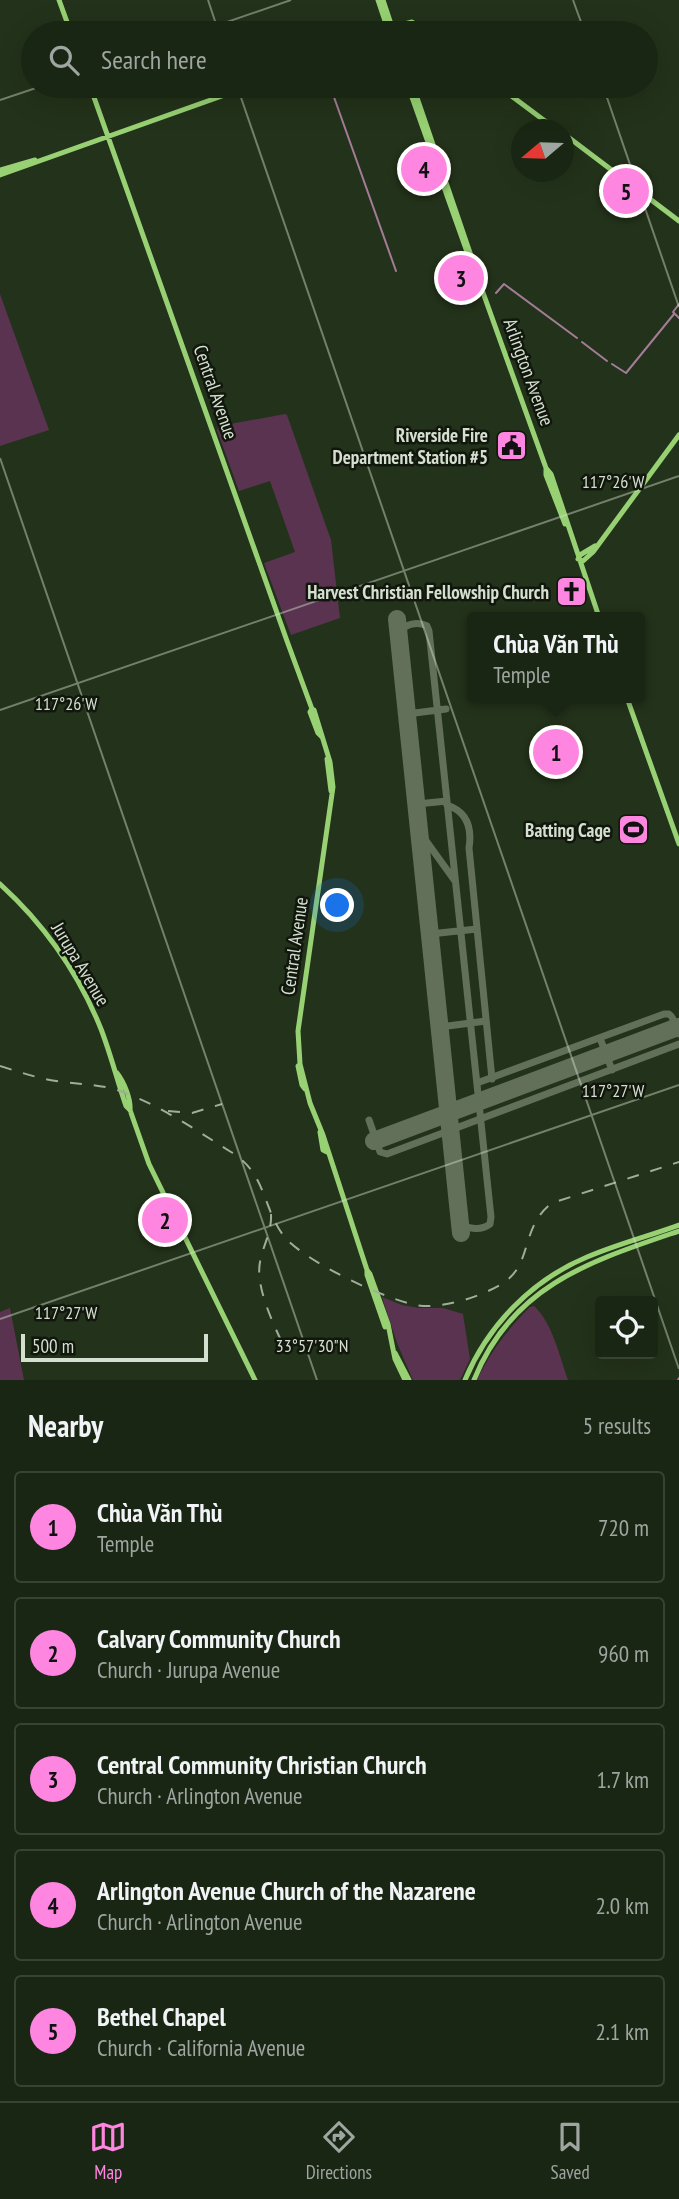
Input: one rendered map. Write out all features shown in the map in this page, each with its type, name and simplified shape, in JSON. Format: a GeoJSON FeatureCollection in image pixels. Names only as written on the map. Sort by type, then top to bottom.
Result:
{"type":"FeatureCollection","features":[{"type":"Feature","properties":{"kind":"main road"},"geometry":{"type":"LineString","coordinates":[[59,0],[67,21]]}},
{"type":"Feature","properties":{"kind":"main road"},"geometry":{"type":"LineString","coordinates":[[377,0],[386,21]]}},
{"type":"Feature","properties":{"kind":"main road"},"geometry":{"type":"LineString","coordinates":[[383,0],[388,21]]}},
{"type":"Feature","properties":{"kind":"main road","name":"Central Avenue"},"geometry":{"type":"LineString","coordinates":[[94,98],[322,737],[331,791],[298,1028],[298,1066],[320,1132],[323,1150],[327,1152],[373,1293],[407,1380]]}},
{"type":"Feature","properties":{"kind":"main road"},"geometry":{"type":"LineString","coordinates":[[0,173],[216,98]]}},
{"type":"Feature","properties":{"kind":"main road","name":"Arlington Avenue"},"geometry":{"type":"LineString","coordinates":[[412,98],[597,612]]}},
{"type":"Feature","properties":{"kind":"main road","name":"Arlington Avenue"},"geometry":{"type":"LineString","coordinates":[[417,98],[481,278],[481,287]]}},
{"type":"Feature","properties":{"kind":"main road"},"geometry":{"type":"LineString","coordinates":[[514,98],[542,119]]}},
{"type":"Feature","properties":{"kind":"main road"},"geometry":{"type":"LineString","coordinates":[[574,142],[679,221]]}},
{"type":"Feature","properties":{"kind":"main road"},"geometry":{"type":"LineString","coordinates":[[578,559],[583,561],[588,558],[679,435]]}},
{"type":"Feature","properties":{"kind":"main road"},"geometry":{"type":"LineString","coordinates":[[629,703],[679,844]]}},
{"type":"Feature","properties":{"kind":"main road","name":"Jurupa Avenue"},"geometry":{"type":"LineString","coordinates":[[0,884],[38,923],[71,970],[94,1013],[124,1086],[149,1164],[255,1380]]}},
{"type":"Feature","properties":{"kind":"main road"},"geometry":{"type":"LineString","coordinates":[[465,1380],[492,1331],[542,1282],[589,1256],[679,1225]]}},
{"type":"Feature","properties":{"kind":"main road"},"geometry":{"type":"LineString","coordinates":[[474,1380],[498,1336],[533,1299],[552,1284],[591,1262],[679,1231]]}},
{"type":"Feature","properties":{"kind":"shaded area"},"geometry":{"type":"Polygon","coordinates":[[[0,294],[49,430],[0,446],[0,294]]]}},
{"type":"Feature","properties":{"kind":"shaded area"},"geometry":{"type":"Polygon","coordinates":[[[285,414],[331,540],[340,618],[291,635],[264,563],[295,552],[270,481],[239,491],[217,430],[219,426],[285,414]]]}},
{"type":"Feature","properties":{"kind":"shaded area"},"geometry":{"type":"Polygon","coordinates":[[[382,1297],[402,1305],[443,1308],[463,1314],[470,1359],[460,1380],[413,1380],[382,1297]]]}},
{"type":"Feature","properties":{"kind":"shaded area"},"geometry":{"type":"Polygon","coordinates":[[[534,1306],[551,1331],[568,1380],[477,1380],[507,1333],[530,1307],[534,1306]]]}},
{"type":"Feature","properties":{"kind":"shaded area"},"geometry":{"type":"Polygon","coordinates":[[[10,1308],[24,1380],[0,1380],[0,1312],[10,1308]]]}},
{"type":"Feature","properties":{"kind":"waterway"},"geometry":{"type":"LineString","coordinates":[[334,98],[396,271]]}},
{"type":"Feature","properties":{"kind":"waterway"},"geometry":{"type":"LineString","coordinates":[[496,293],[504,284],[577,338]]}},
{"type":"Feature","properties":{"kind":"waterway"},"geometry":{"type":"LineString","coordinates":[[679,304],[673,312],[679,318]]}},
{"type":"Feature","properties":{"kind":"waterway"},"geometry":{"type":"LineString","coordinates":[[612,364],[626,373],[674,314]]}},
{"type":"Feature","properties":{"kind":"waterway"},"geometry":{"type":"LineString","coordinates":[[582,342],[607,361]]}},
{"type":"Feature","properties":{"kind":"taxiway"},"geometry":{"type":"LineString","coordinates":[[399,632],[408,625],[416,624],[427,626],[429,631],[491,1217],[490,1224],[483,1228],[460,1224]]}},
{"type":"Feature","properties":{"kind":"taxiway"},"geometry":{"type":"LineString","coordinates":[[407,714],[446,709]]}},
{"type":"Feature","properties":{"kind":"taxiway"},"geometry":{"type":"LineString","coordinates":[[417,804],[447,801]]}},
{"type":"Feature","properties":{"kind":"taxiway"},"geometry":{"type":"LineString","coordinates":[[447,805],[464,817],[470,834],[469,848],[492,1079]]}},
{"type":"Feature","properties":{"kind":"taxiway"},"geometry":{"type":"LineString","coordinates":[[419,831],[455,881]]}},
{"type":"Feature","properties":{"kind":"taxiway"},"geometry":{"type":"LineString","coordinates":[[430,934],[477,929]]}},
{"type":"Feature","properties":{"kind":"taxiway"},"geometry":{"type":"LineString","coordinates":[[477,1083],[664,1014],[669,1014],[673,1020],[669,1031],[679,1034]]}},
{"type":"Feature","properties":{"kind":"taxiway"},"geometry":{"type":"LineString","coordinates":[[440,1027],[486,1021]]}},
{"type":"Feature","properties":{"kind":"taxiway"},"geometry":{"type":"LineString","coordinates":[[600,1038],[612,1070]]}},
{"type":"Feature","properties":{"kind":"taxiway"},"geometry":{"type":"LineString","coordinates":[[376,1140],[380,1152],[387,1154],[679,1044]]}},
{"type":"Feature","properties":{"kind":"taxiway"},"geometry":{"type":"LineString","coordinates":[[369,1120],[376,1140]]}},
{"type":"Feature","properties":{"kind":"runway"},"geometry":{"type":"LineString","coordinates":[[397,619],[461,1233]]}},
{"type":"Feature","properties":{"kind":"runway"},"geometry":{"type":"LineString","coordinates":[[374,1141],[678,1027]]}},
{"type":"Feature","properties":{"kind":"railway"},"geometry":{"type":"LineString","coordinates":[[0,1066],[49,1080],[114,1089],[174,1117],[242,1160],[257,1180],[276,1224],[293,1245],[327,1268],[370,1289],[391,1298],[423,1306],[442,1305],[473,1297],[511,1277],[523,1257],[535,1224],[552,1203],[679,1162]]}},
{"type":"Feature","properties":{"kind":"railway"},"geometry":{"type":"LineString","coordinates":[[168,1111],[192,1113],[222,1104]]}},
{"type":"Feature","properties":{"kind":"railway"},"geometry":{"type":"LineString","coordinates":[[271,1214],[260,1262],[260,1283],[266,1306],[284,1347]]}},
{"type":"Feature","properties":{"kind":"place","name":"Arlington Avenue Church of the Nazarene"},"geometry":{"type":"Point","coordinates":[424,169]}},
{"type":"Feature","properties":{"kind":"place","name":"Bethel Chapel"},"geometry":{"type":"Point","coordinates":[626,191]}},
{"type":"Feature","properties":{"kind":"place","name":"Central Community Christian Church"},"geometry":{"type":"Point","coordinates":[461,278]}},
{"type":"Feature","properties":{"kind":"place","name":"Riverside Fire Department Station #5"},"geometry":{"type":"Point","coordinates":[511,446]}},
{"type":"Feature","properties":{"kind":"place","name":"Harvest Christian Fellowship Church"},"geometry":{"type":"Point","coordinates":[572,592]}},
{"type":"Feature","properties":{"kind":"place","name":"Chùa Văn Thù"},"geometry":{"type":"Point","coordinates":[556,752]}},
{"type":"Feature","properties":{"kind":"place","name":"Batting Cage"},"geometry":{"type":"Point","coordinates":[634,830]}},
{"type":"Feature","properties":{"kind":"place","name":"Calvary Community Church"},"geometry":{"type":"Point","coordinates":[165,1220]}}]}
